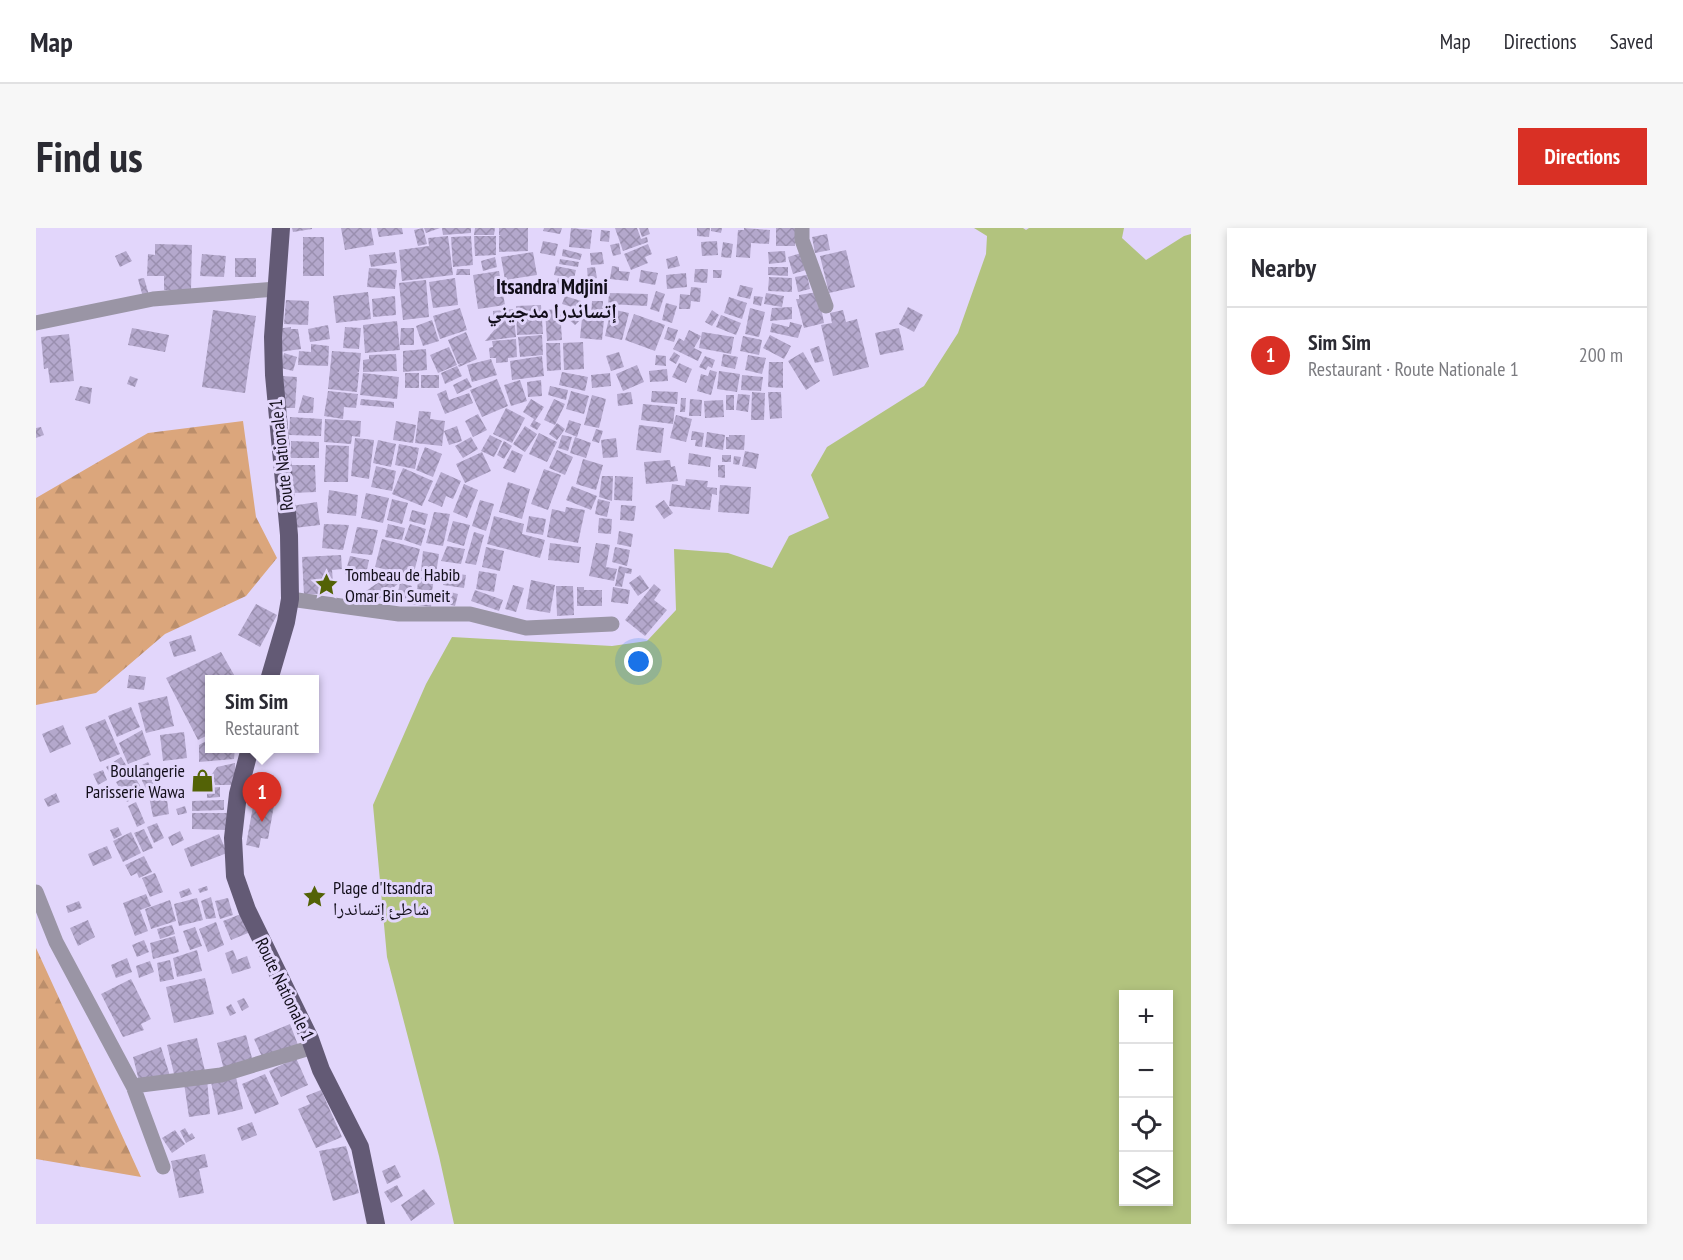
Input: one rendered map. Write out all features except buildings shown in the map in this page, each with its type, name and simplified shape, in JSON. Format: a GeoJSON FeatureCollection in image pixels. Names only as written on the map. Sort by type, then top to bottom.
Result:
{"type":"FeatureCollection","features":[{"type":"Feature","properties":{"kind":"main road","name":"Route Nationale 1"},"geometry":{"type":"LineString","coordinates":[[270,675],[286,622],[290,599],[289,535],[274,375],[273,337],[281,228]]}},
{"type":"Feature","properties":{"kind":"main road","name":"Route Nationale 1"},"geometry":{"type":"LineString","coordinates":[[249,753],[238,794],[233,838],[235,876],[247,910],[313,1047],[321,1070],[360,1147],[376,1224]]}},
{"type":"Feature","properties":{"kind":"street"},"geometry":{"type":"LineString","coordinates":[[802,228],[802,240],[826,306]]}},
{"type":"Feature","properties":{"kind":"street"},"geometry":{"type":"LineString","coordinates":[[36,323],[153,299],[276,289]]}},
{"type":"Feature","properties":{"kind":"street"},"geometry":{"type":"LineString","coordinates":[[290,599],[399,614],[470,614],[526,628],[612,624]]}},
{"type":"Feature","properties":{"kind":"street"},"geometry":{"type":"LineString","coordinates":[[36,892],[56,942],[133,1086],[163,1167]]}},
{"type":"Feature","properties":{"kind":"street"},"geometry":{"type":"LineString","coordinates":[[133,1086],[221,1075],[313,1047]]}},
{"type":"Feature","properties":{"kind":"green space"},"geometry":{"type":"Polygon","coordinates":[[[243,421],[256,517],[277,558],[246,596],[165,634],[96,693],[36,705],[36,498],[148,433],[243,421]]]}},
{"type":"Feature","properties":{"kind":"green space"},"geometry":{"type":"Polygon","coordinates":[[[36,948],[141,1177],[36,1159],[36,948]]]}},
{"type":"Feature","properties":{"kind":"shaded area"},"geometry":{"type":"Polygon","coordinates":[[[974,228],[1023,228],[1026,230],[1029,228],[1124,228],[1122,238],[1146,260],[1191,234],[1191,1224],[454,1224],[439,1156],[387,957],[373,805],[426,684],[452,637],[612,646],[647,641],[676,610],[674,549],[728,553],[772,568],[789,536],[829,518],[811,475],[827,447],[924,386],[958,333],[986,254],[987,236],[974,228]]]}},
{"type":"Feature","properties":{"kind":"place","name":"Tombeau de Habib Omar Bin Sumeit"},"geometry":{"type":"Point","coordinates":[327,584]}},
{"type":"Feature","properties":{"kind":"place","name":"Boulangerie Parisserie Wawa"},"geometry":{"type":"Point","coordinates":[203,780]}},
{"type":"Feature","properties":{"kind":"place","name":"Sim Sim"},"geometry":{"type":"Point","coordinates":[262,822]}},
{"type":"Feature","properties":{"kind":"place","name":"Plage d'Itsandra شاطئ إتساندرا"},"geometry":{"type":"Point","coordinates":[315,897]}},
{"type":"Feature","properties":{"kind":"district","name":"Itsandra Mdjini إتساندرا مدجيني"},"geometry":{"type":"Point","coordinates":[552,298]}}]}
